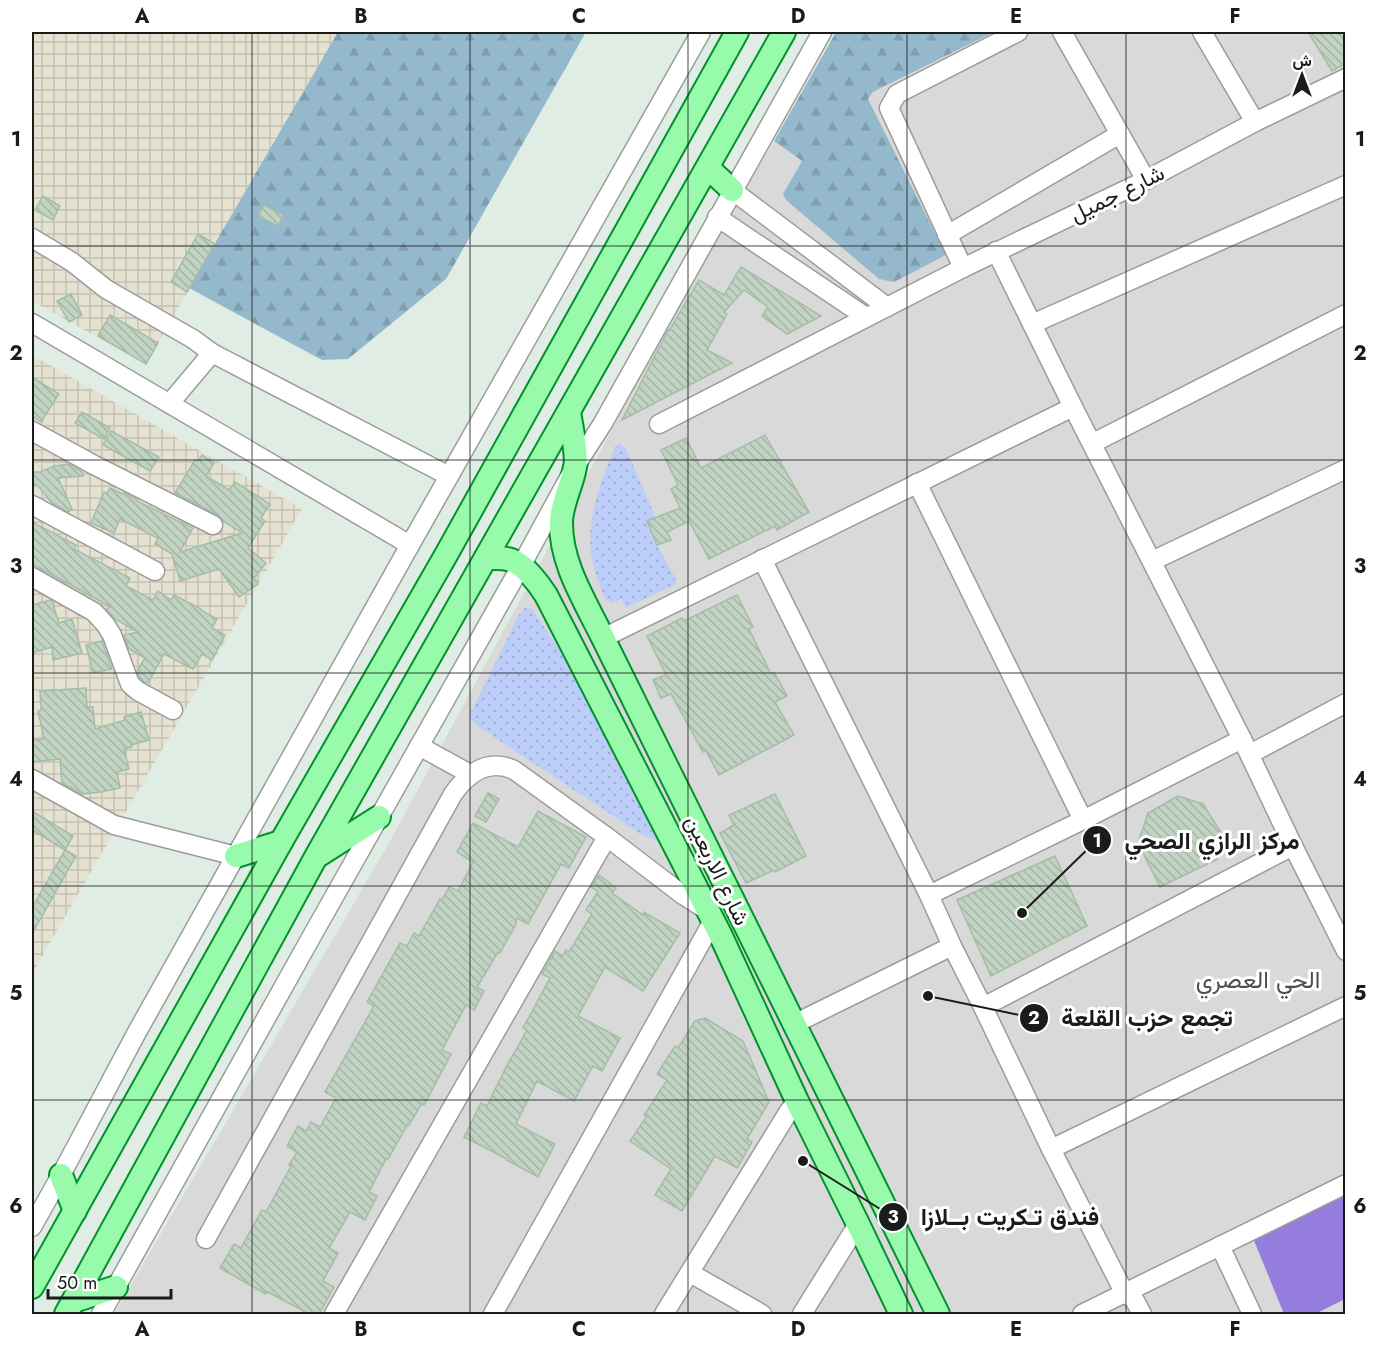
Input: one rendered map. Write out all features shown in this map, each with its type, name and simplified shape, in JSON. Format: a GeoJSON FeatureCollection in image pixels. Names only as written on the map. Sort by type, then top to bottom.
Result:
{"type":"FeatureCollection","features":[{"type":"Feature","properties":{"kind":"main road"},"geometry":{"type":"LineString","coordinates":[[32,1287],[281,842],[446,555],[737,32]]}},
{"type":"Feature","properties":{"kind":"main road"},"geometry":{"type":"LineString","coordinates":[[70,1308],[317,855],[784,32]]}},
{"type":"Feature","properties":{"kind":"main road"},"geometry":{"type":"LineString","coordinates":[[708,168],[732,190]]}},
{"type":"Feature","properties":{"kind":"main road","name":"شارع الاربعين"},"geometry":{"type":"LineString","coordinates":[[569,412],[576,465],[561,521],[567,562],[938,1314]]}},
{"type":"Feature","properties":{"kind":"main road"},"geometry":{"type":"LineString","coordinates":[[486,558],[513,560],[521,566]]}},
{"type":"Feature","properties":{"kind":"main road","name":"شارع الاربعين"},"geometry":{"type":"LineString","coordinates":[[521,566],[539,584],[546,595],[714,922],[797,1101],[901,1314]]}},
{"type":"Feature","properties":{"kind":"main road"},"geometry":{"type":"LineString","coordinates":[[317,855],[379,817]]}},
{"type":"Feature","properties":{"kind":"main road"},"geometry":{"type":"LineString","coordinates":[[236,856],[281,842]]}},
{"type":"Feature","properties":{"kind":"main road"},"geometry":{"type":"LineString","coordinates":[[714,922],[745,924]]}},
{"type":"Feature","properties":{"kind":"main road"},"geometry":{"type":"LineString","coordinates":[[61,1175],[75,1211]]}},
{"type":"Feature","properties":{"kind":"main road"},"geometry":{"type":"LineString","coordinates":[[70,1308],[116,1287]]}},
{"type":"Feature","properties":{"kind":"street"},"geometry":{"type":"LineString","coordinates":[[32,1227],[137,1032],[701,32]]}},
{"type":"Feature","properties":{"kind":"street"},"geometry":{"type":"LineString","coordinates":[[101,1314],[576,465],[603,423],[822,32]]}},
{"type":"Feature","properties":{"kind":"street"},"geometry":{"type":"LineString","coordinates":[[963,268],[889,108],[897,94],[1018,32]]}},
{"type":"Feature","properties":{"kind":"street"},"geometry":{"type":"LineString","coordinates":[[1062,32],[1146,180]]}},
{"type":"Feature","properties":{"kind":"street"},"geometry":{"type":"LineString","coordinates":[[1202,32],[1255,122]]}},
{"type":"Feature","properties":{"kind":"street","name":"شارع جميل"},"geometry":{"type":"LineString","coordinates":[[659,424],[996,251],[1146,180],[1255,122],[1346,78]]}},
{"type":"Feature","properties":{"kind":"street"},"geometry":{"type":"LineString","coordinates":[[947,235],[1120,134]]}},
{"type":"Feature","properties":{"kind":"street"},"geometry":{"type":"LineString","coordinates":[[1032,324],[1346,185]]}},
{"type":"Feature","properties":{"kind":"street"},"geometry":{"type":"LineString","coordinates":[[732,190],[887,307]]}},
{"type":"Feature","properties":{"kind":"street"},"geometry":{"type":"LineString","coordinates":[[717,217],[866,317]]}},
{"type":"Feature","properties":{"kind":"street"},"geometry":{"type":"LineString","coordinates":[[32,238],[72,261],[106,289],[212,353],[449,476]]}},
{"type":"Feature","properties":{"kind":"street"},"geometry":{"type":"LineString","coordinates":[[996,251],[1246,746],[1346,951]]}},
{"type":"Feature","properties":{"kind":"street"},"geometry":{"type":"LineString","coordinates":[[1093,443],[1346,314]]}},
{"type":"Feature","properties":{"kind":"street"},"geometry":{"type":"LineString","coordinates":[[32,323],[410,545]]}},
{"type":"Feature","properties":{"kind":"street"},"geometry":{"type":"LineString","coordinates":[[170,403],[212,353]]}},
{"type":"Feature","properties":{"kind":"street"},"geometry":{"type":"LineString","coordinates":[[603,638],[1073,407]]}},
{"type":"Feature","properties":{"kind":"street"},"geometry":{"type":"LineString","coordinates":[[32,431],[213,525]]}},
{"type":"Feature","properties":{"kind":"street"},"geometry":{"type":"LineString","coordinates":[[1152,561],[1346,470]]}},
{"type":"Feature","properties":{"kind":"street"},"geometry":{"type":"LineString","coordinates":[[916,483],[1083,820]]}},
{"type":"Feature","properties":{"kind":"street"},"geometry":{"type":"LineString","coordinates":[[32,505],[155,571]]}},
{"type":"Feature","properties":{"kind":"street"},"geometry":{"type":"LineString","coordinates":[[762,559],[929,895],[1051,1149],[1125,1294],[1134,1299],[1142,1314]]}},
{"type":"Feature","properties":{"kind":"street"},"geometry":{"type":"LineString","coordinates":[[32,577],[94,612],[112,635],[130,684],[138,691],[173,710]]}},
{"type":"Feature","properties":{"kind":"street"},"geometry":{"type":"LineString","coordinates":[[929,895],[1083,820],[1346,703]]}},
{"type":"Feature","properties":{"kind":"street"},"geometry":{"type":"LineString","coordinates":[[419,746],[470,774]]}},
{"type":"Feature","properties":{"kind":"street"},"geometry":{"type":"LineString","coordinates":[[206,1239],[453,794],[470,774],[488,766],[506,766],[607,837],[683,895],[714,922],[493,1314]]}},
{"type":"Feature","properties":{"kind":"street"},"geometry":{"type":"LineString","coordinates":[[32,779],[114,825],[236,856]]}},
{"type":"Feature","properties":{"kind":"street"},"geometry":{"type":"LineString","coordinates":[[334,1314],[607,837]]}},
{"type":"Feature","properties":{"kind":"street"},"geometry":{"type":"LineString","coordinates":[[983,1007],[1293,846]]}},
{"type":"Feature","properties":{"kind":"street"},"geometry":{"type":"LineString","coordinates":[[794,1024],[952,946]]}},
{"type":"Feature","properties":{"kind":"street"},"geometry":{"type":"LineString","coordinates":[[1051,1149],[1346,1006]]}},
{"type":"Feature","properties":{"kind":"street"},"geometry":{"type":"LineString","coordinates":[[664,1314],[797,1101]]}},
{"type":"Feature","properties":{"kind":"street"},"geometry":{"type":"LineString","coordinates":[[1082,1314],[1346,1184]]}},
{"type":"Feature","properties":{"kind":"street"},"geometry":{"type":"LineString","coordinates":[[802,1314],[858,1224]]}},
{"type":"Feature","properties":{"kind":"street"},"geometry":{"type":"LineString","coordinates":[[1220,1246],[1252,1314]]}},
{"type":"Feature","properties":{"kind":"street"},"geometry":{"type":"LineString","coordinates":[[690,1273],[762,1314]]}},
{"type":"Feature","properties":{"kind":"shaded area"},"geometry":{"type":"Polygon","coordinates":[[[32,32],[338,32],[146,364],[32,301],[32,32]]]}},
{"type":"Feature","properties":{"kind":"shaded area"},"geometry":{"type":"Polygon","coordinates":[[[994,32],[1345,32],[1345,1314],[114,1314],[388,845],[711,246],[774,141],[802,161],[783,194],[873,92],[994,32]]]}},
{"type":"Feature","properties":{"kind":"shaded area"},"geometry":{"type":"Polygon","coordinates":[[[32,355],[302,509],[32,977],[32,355]]]}},
{"type":"Feature","properties":{"kind":"shaded area"},"geometry":{"type":"Polygon","coordinates":[[[619,443],[626,449],[656,518],[647,522],[676,584],[625,608],[622,599],[610,603],[609,600],[606,601],[594,568],[590,544],[593,515],[600,485],[619,443]]]}},
{"type":"Feature","properties":{"kind":"shaded area"},"geometry":{"type":"Polygon","coordinates":[[[525,608],[532,609],[575,673],[667,845],[639,833],[476,725],[469,716],[519,615],[525,608]]]}},
{"type":"Feature","properties":{"kind":"shaded area"},"geometry":{"type":"Polygon","coordinates":[[[1345,1193],[1345,1299],[1315,1314],[1284,1314],[1253,1238],[1345,1193]]]}},
{"type":"Feature","properties":{"kind":"green space"},"geometry":{"type":"Polygon","coordinates":[[[338,32],[586,32],[446,279],[348,359],[322,360],[189,288],[338,32]]]}},
{"type":"Feature","properties":{"kind":"green space"},"geometry":{"type":"Polygon","coordinates":[[[836,32],[994,32],[873,92],[868,99],[946,255],[894,282],[879,279],[786,200],[783,194],[802,161],[774,141],[836,32]]]}},
{"type":"Feature","properties":{"kind":"building"},"geometry":{"type":"Polygon","coordinates":[[[1308,32],[1346,32],[1346,63],[1332,71],[1308,32]]]}},
{"type":"Feature","properties":{"kind":"building"},"geometry":{"type":"Polygon","coordinates":[[[43,196],[60,206],[53,220],[35,210],[43,196]]]}},
{"type":"Feature","properties":{"kind":"building"},"geometry":{"type":"Polygon","coordinates":[[[264,205],[283,215],[278,226],[258,216],[264,205]]]}},
{"type":"Feature","properties":{"kind":"building"},"geometry":{"type":"Polygon","coordinates":[[[198,234],[215,244],[187,292],[171,282],[198,234]]]}},
{"type":"Feature","properties":{"kind":"building"},"geometry":{"type":"Polygon","coordinates":[[[741,267],[821,316],[787,334],[762,316],[768,307],[744,290],[724,312],[727,314],[707,350],[732,363],[622,420],[668,330],[699,280],[724,295],[741,267]]]}},
{"type":"Feature","properties":{"kind":"building"},"geometry":{"type":"Polygon","coordinates":[[[71,294],[82,315],[69,322],[57,301],[71,294]]]}},
{"type":"Feature","properties":{"kind":"building"},"geometry":{"type":"Polygon","coordinates":[[[110,315],[158,343],[146,364],[98,336],[110,315]]]}},
{"type":"Feature","properties":{"kind":"building"},"geometry":{"type":"Polygon","coordinates":[[[32,377],[59,394],[41,422],[32,416],[32,377]]]}},
{"type":"Feature","properties":{"kind":"building"},"geometry":{"type":"Polygon","coordinates":[[[82,412],[110,428],[104,439],[75,423],[82,412]]]}},
{"type":"Feature","properties":{"kind":"building"},"geometry":{"type":"Polygon","coordinates":[[[111,431],[159,457],[150,471],[103,445],[111,431]]]}},
{"type":"Feature","properties":{"kind":"building"},"geometry":{"type":"Polygon","coordinates":[[[765,435],[809,512],[777,530],[775,526],[709,559],[689,521],[667,532],[671,540],[657,545],[647,521],[680,508],[671,489],[678,485],[661,450],[686,438],[701,468],[765,435]]]}},
{"type":"Feature","properties":{"kind":"building"},"geometry":{"type":"Polygon","coordinates":[[[202,455],[214,463],[206,476],[229,490],[235,482],[270,504],[261,518],[265,521],[248,548],[266,563],[254,578],[258,584],[239,597],[219,569],[180,581],[172,554],[155,544],[158,538],[120,519],[114,533],[91,523],[104,492],[107,493],[110,488],[135,498],[193,528],[180,552],[242,533],[218,515],[175,493],[195,460],[198,461],[202,455]]]}},
{"type":"Feature","properties":{"kind":"building"},"geometry":{"type":"Polygon","coordinates":[[[70,464],[82,472],[83,476],[58,478],[72,509],[68,512],[52,503],[37,485],[32,485],[32,472],[70,464]]]}},
{"type":"Feature","properties":{"kind":"building"},"geometry":{"type":"Polygon","coordinates":[[[32,522],[76,545],[74,549],[130,578],[126,586],[153,600],[158,591],[171,600],[174,595],[217,619],[212,628],[225,635],[212,660],[202,654],[193,669],[164,654],[148,683],[144,682],[137,671],[145,658],[129,649],[124,635],[138,632],[115,619],[106,609],[111,607],[38,567],[32,566],[32,522]]]}},
{"type":"Feature","properties":{"kind":"building"},"geometry":{"type":"Polygon","coordinates":[[[737,595],[753,627],[749,629],[771,674],[774,672],[787,696],[775,702],[794,735],[719,775],[706,751],[703,752],[671,694],[661,698],[653,680],[666,675],[647,636],[682,618],[684,621],[737,595]]]}},
{"type":"Feature","properties":{"kind":"building"},"geometry":{"type":"Polygon","coordinates":[[[50,600],[59,623],[72,619],[82,653],[53,660],[52,647],[32,653],[32,605],[50,600]]]}},
{"type":"Feature","properties":{"kind":"building"},"geometry":{"type":"Polygon","coordinates":[[[102,641],[112,669],[93,673],[86,645],[102,641]]]}},
{"type":"Feature","properties":{"kind":"building"},"geometry":{"type":"Polygon","coordinates":[[[86,688],[87,707],[93,707],[95,729],[125,720],[124,717],[141,712],[149,740],[124,749],[129,769],[117,772],[120,788],[82,794],[62,783],[60,759],[32,762],[32,740],[44,739],[38,711],[41,710],[40,691],[86,688]]]}},
{"type":"Feature","properties":{"kind":"building"},"geometry":{"type":"Polygon","coordinates":[[[488,793],[499,799],[486,822],[475,816],[488,793]]]}},
{"type":"Feature","properties":{"kind":"building"},"geometry":{"type":"Polygon","coordinates":[[[775,794],[806,856],[775,872],[774,870],[746,883],[720,833],[734,825],[729,815],[775,794]]]}},
{"type":"Feature","properties":{"kind":"building"},"geometry":{"type":"Polygon","coordinates":[[[1178,796],[1203,804],[1223,836],[1218,859],[1160,887],[1138,843],[1148,813],[1178,796]]]}},
{"type":"Feature","properties":{"kind":"building"},"geometry":{"type":"Polygon","coordinates":[[[32,811],[73,836],[65,850],[32,830],[32,811]]]}},
{"type":"Feature","properties":{"kind":"building"},"geometry":{"type":"Polygon","coordinates":[[[538,811],[586,837],[569,868],[561,864],[528,924],[517,918],[500,953],[498,952],[477,987],[484,991],[474,1010],[466,1005],[442,1050],[451,1054],[424,1105],[422,1103],[408,1124],[369,1192],[377,1196],[365,1220],[350,1212],[329,1248],[338,1253],[323,1281],[334,1287],[319,1314],[309,1314],[268,1292],[266,1294],[220,1268],[234,1244],[241,1248],[262,1210],[266,1212],[297,1152],[287,1146],[298,1126],[306,1131],[311,1122],[320,1127],[336,1098],[325,1092],[374,1006],[367,1002],[400,943],[407,946],[414,933],[419,936],[449,887],[458,891],[473,862],[457,852],[473,823],[518,847],[538,811]]]}},
{"type":"Feature","properties":{"kind":"building"},"geometry":{"type":"Polygon","coordinates":[[[65,850],[76,856],[32,934],[32,908],[65,850]]]}},
{"type":"Feature","properties":{"kind":"building"},"geometry":{"type":"Polygon","coordinates":[[[1055,856],[1087,926],[991,976],[957,900],[1055,856]]]}},
{"type":"Feature","properties":{"kind":"building"},"geometry":{"type":"Polygon","coordinates":[[[599,875],[616,888],[612,893],[643,915],[644,912],[680,933],[643,991],[605,967],[578,1016],[620,1038],[602,1071],[593,1066],[574,1101],[537,1081],[516,1124],[555,1144],[538,1177],[464,1137],[481,1103],[487,1106],[527,1030],[523,1028],[550,978],[542,974],[555,951],[563,956],[566,950],[569,952],[592,914],[586,910],[598,892],[591,887],[599,875]]]}},
{"type":"Feature","properties":{"kind":"building"},"geometry":{"type":"Polygon","coordinates":[[[705,1018],[743,1041],[769,1102],[747,1139],[752,1142],[737,1168],[715,1156],[682,1211],[655,1195],[671,1169],[630,1141],[667,1080],[657,1074],[675,1046],[678,1048],[695,1021],[705,1018]]]}},
{"type":"Feature","properties":{"kind":"place","name":"مركز الرازي الصحي"},"geometry":{"type":"Point","coordinates":[1022,913]}},
{"type":"Feature","properties":{"kind":"place","name":"تجمع حزب القلعة"},"geometry":{"type":"Point","coordinates":[928,996]}},
{"type":"Feature","properties":{"kind":"place","name":"فندق تـكريت بــلازا"},"geometry":{"type":"Point","coordinates":[803,1161]}},
{"type":"Feature","properties":{"kind":"district","name":"الحي العصري"},"geometry":{"type":"Point","coordinates":[1258,979]}}]}
